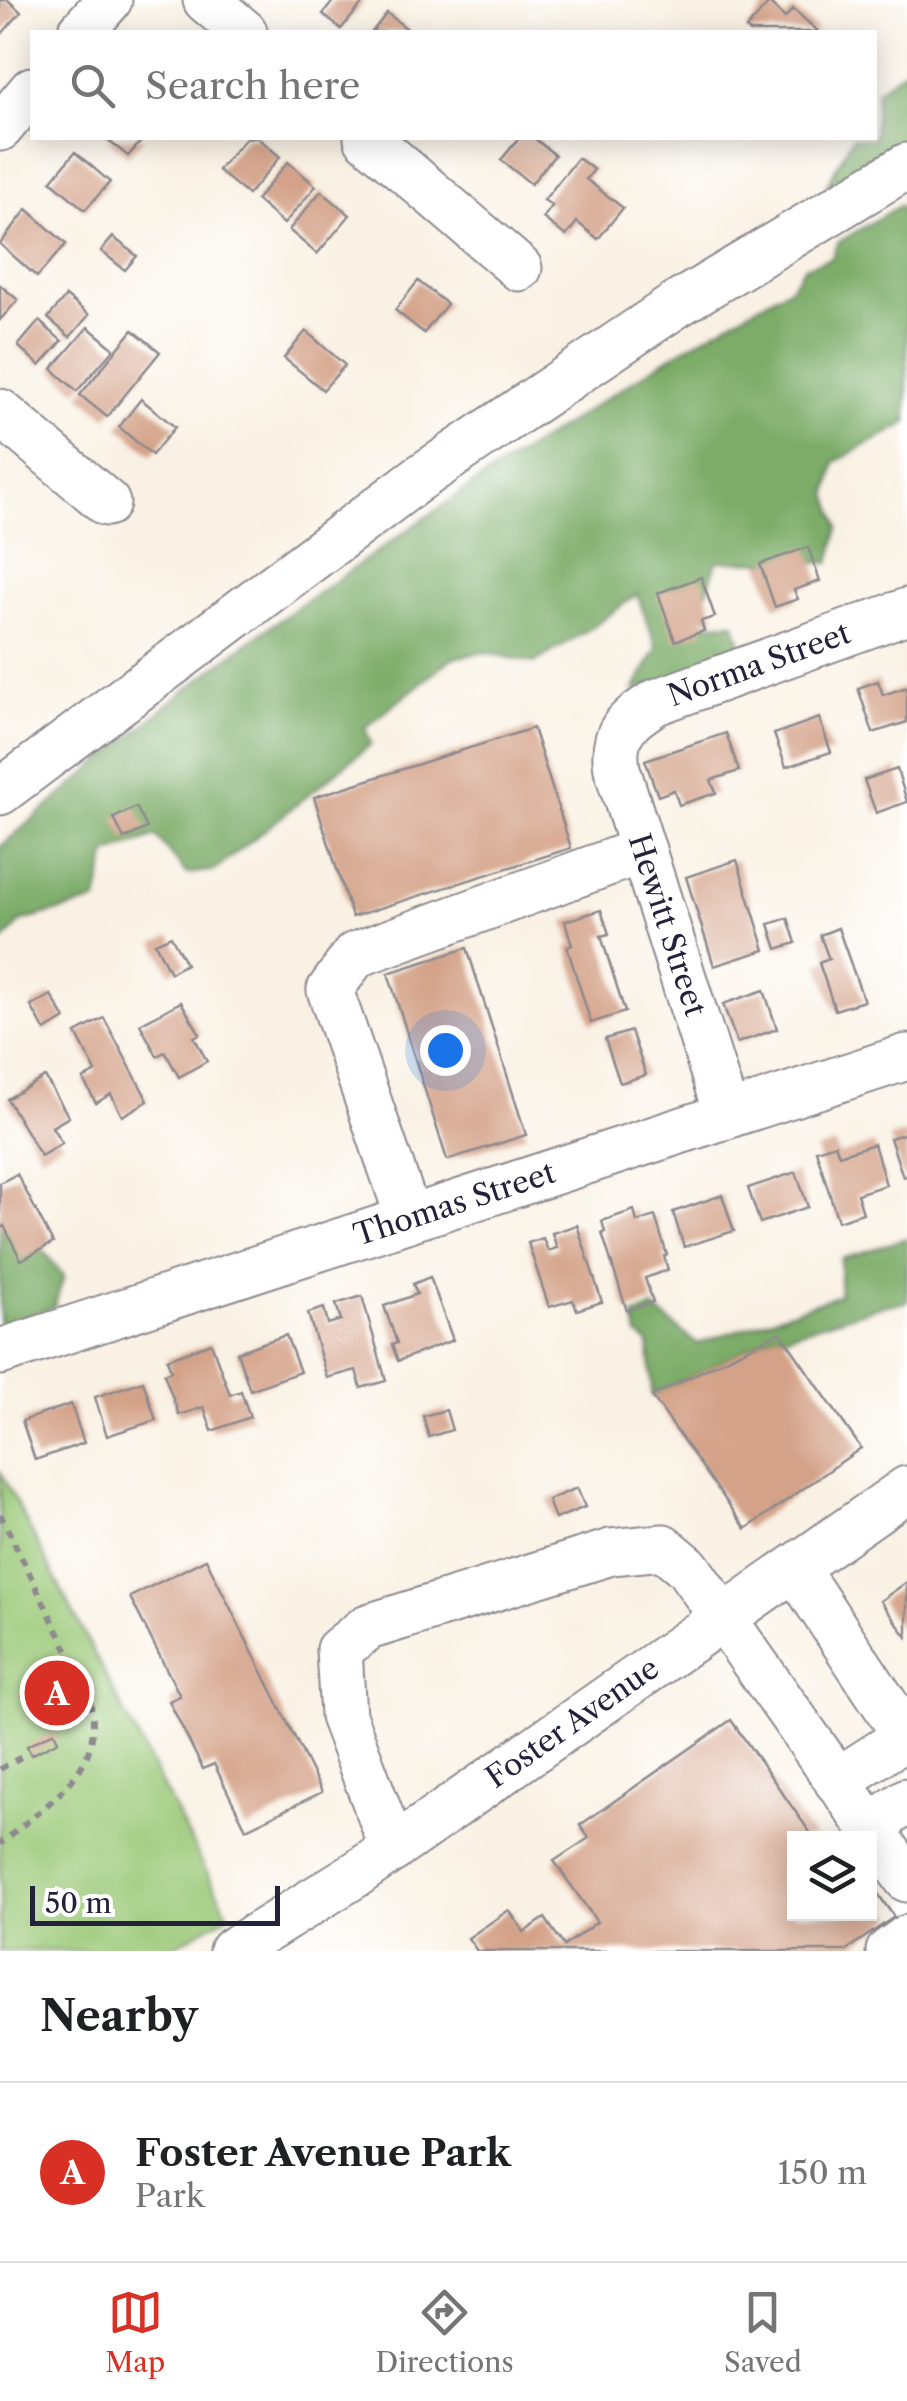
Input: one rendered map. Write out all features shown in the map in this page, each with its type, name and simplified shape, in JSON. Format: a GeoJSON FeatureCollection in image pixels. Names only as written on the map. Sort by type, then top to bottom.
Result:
{"type":"FeatureCollection","features":[{"type":"Feature","properties":{"kind":"street"},"geometry":{"type":"LineString","coordinates":[[83,30],[109,0]]}},
{"type":"Feature","properties":{"kind":"street"},"geometry":{"type":"LineString","coordinates":[[206,0],[242,30]]}},
{"type":"Feature","properties":{"kind":"street"},"geometry":{"type":"LineString","coordinates":[[0,128],[30,92]]}},
{"type":"Feature","properties":{"kind":"street"},"geometry":{"type":"LineString","coordinates":[[369,140],[519,268]]}},
{"type":"Feature","properties":{"kind":"street"},"geometry":{"type":"LineString","coordinates":[[0,792],[418,479],[676,304],[907,166]]}},
{"type":"Feature","properties":{"kind":"street"},"geometry":{"type":"LineString","coordinates":[[0,412],[107,503]]}},
{"type":"Feature","properties":{"kind":"street","name":"Norma Street"},"geometry":{"type":"LineString","coordinates":[[618,734],[635,715],[656,702],[907,612]]}},
{"type":"Feature","properties":{"kind":"street","name":"Hewitt Street"},"geometry":{"type":"LineString","coordinates":[[618,734],[614,750],[617,769],[727,1116]]}},
{"type":"Feature","properties":{"kind":"street"},"geometry":{"type":"LineString","coordinates":[[409,1219],[330,990],[355,956],[643,850]]}},
{"type":"Feature","properties":{"kind":"street","name":"Thomas Street"},"geometry":{"type":"LineString","coordinates":[[0,1352],[907,1057]]}},
{"type":"Feature","properties":{"kind":"street","name":"Foster Avenue"},"geometry":{"type":"LineString","coordinates":[[232,1951],[306,1908],[393,1849],[907,1490]]}},
{"type":"Feature","properties":{"kind":"street"},"geometry":{"type":"LineString","coordinates":[[393,1849],[343,1716],[338,1650],[368,1626],[611,1552],[663,1546],[688,1568],[907,1879]]}},
{"type":"Feature","properties":{"kind":"street"},"geometry":{"type":"LineString","coordinates":[[795,1568],[907,1736],[836,1781]]}},
{"type":"Feature","properties":{"kind":"street"},"geometry":{"type":"LineString","coordinates":[[870,1828],[907,1801]]}},
{"type":"Feature","properties":{"kind":"street"},"geometry":{"type":"LineString","coordinates":[[889,1951],[907,1938]]}},
{"type":"Feature","properties":{"kind":"path"},"geometry":{"type":"LineString","coordinates":[[0,1514],[86,1688],[93,1732],[85,1764],[73,1780],[0,1844]]}},
{"type":"Feature","properties":{"kind":"path"},"geometry":{"type":"LineString","coordinates":[[0,1768],[22,1756]]}},
{"type":"Feature","properties":{"kind":"green space"},"geometry":{"type":"Polygon","coordinates":[[[907,68],[907,143],[826,187],[851,140],[877,140],[877,90],[907,68]]]}},
{"type":"Feature","properties":{"kind":"green space"},"geometry":{"type":"Polygon","coordinates":[[[899,206],[907,208],[907,423],[835,462],[828,494],[839,526],[830,563],[717,561],[696,624],[734,623],[741,643],[708,669],[634,690],[657,648],[637,594],[534,663],[485,652],[452,658],[365,728],[371,744],[215,870],[187,874],[156,836],[107,854],[97,901],[22,921],[0,945],[0,847],[182,693],[475,483],[673,355],[792,286],[804,267],[832,258],[837,243],[899,206]]]}},
{"type":"Feature","properties":{"kind":"green space"},"geometry":{"type":"Polygon","coordinates":[[[0,1218],[36,1242],[64,1276],[54,1307],[0,1325],[0,1218]]]}},
{"type":"Feature","properties":{"kind":"green space"},"geometry":{"type":"Polygon","coordinates":[[[907,1238],[907,1302],[881,1306],[783,1336],[780,1332],[652,1396],[649,1344],[638,1335],[634,1316],[653,1308],[697,1344],[839,1295],[841,1259],[907,1238]]]}},
{"type":"Feature","properties":{"kind":"green space"},"geometry":{"type":"Polygon","coordinates":[[[0,1471],[229,1915],[165,1951],[0,1951],[0,1471]]]}},
{"type":"Feature","properties":{"kind":"building"},"geometry":{"type":"Polygon","coordinates":[[[0,0],[8,0],[21,12],[0,36],[0,0]]]}},
{"type":"Feature","properties":{"kind":"building"},"geometry":{"type":"Polygon","coordinates":[[[334,0],[364,2],[341,29],[323,14],[334,0]]]}},
{"type":"Feature","properties":{"kind":"building"},"geometry":{"type":"Polygon","coordinates":[[[769,3],[785,18],[793,9],[817,30],[747,30],[769,3]]]}},
{"type":"Feature","properties":{"kind":"building"},"geometry":{"type":"Polygon","coordinates":[[[387,13],[408,30],[374,30],[387,13]]]}},
{"type":"Feature","properties":{"kind":"building"},"geometry":{"type":"Polygon","coordinates":[[[108,140],[142,140],[128,156],[108,140]]]}},
{"type":"Feature","properties":{"kind":"building"},"geometry":{"type":"Polygon","coordinates":[[[244,140],[260,140],[280,157],[248,195],[218,170],[244,140]]]}},
{"type":"Feature","properties":{"kind":"building"},"geometry":{"type":"Polygon","coordinates":[[[517,140],[536,140],[555,155],[531,184],[501,160],[517,140]]]}},
{"type":"Feature","properties":{"kind":"building"},"geometry":{"type":"Polygon","coordinates":[[[75,152],[110,182],[85,210],[51,181],[75,152]]]}},
{"type":"Feature","properties":{"kind":"building"},"geometry":{"type":"Polygon","coordinates":[[[578,158],[594,170],[586,179],[623,208],[598,239],[577,222],[566,236],[543,218],[552,206],[544,200],[578,158]]]}},
{"type":"Feature","properties":{"kind":"building"},"geometry":{"type":"Polygon","coordinates":[[[288,162],[316,186],[284,224],[256,200],[288,162]]]}},
{"type":"Feature","properties":{"kind":"building"},"geometry":{"type":"Polygon","coordinates":[[[321,191],[350,215],[317,254],[289,230],[321,191]]]}},
{"type":"Feature","properties":{"kind":"building"},"geometry":{"type":"Polygon","coordinates":[[[27,209],[66,244],[37,277],[0,244],[27,209]]]}},
{"type":"Feature","properties":{"kind":"building"},"geometry":{"type":"Polygon","coordinates":[[[113,237],[137,256],[125,270],[101,251],[113,237]]]}},
{"type":"Feature","properties":{"kind":"building"},"geometry":{"type":"Polygon","coordinates":[[[418,281],[447,304],[424,333],[395,310],[418,281]]]}},
{"type":"Feature","properties":{"kind":"building"},"geometry":{"type":"Polygon","coordinates":[[[0,285],[18,300],[0,320],[0,285]]]}},
{"type":"Feature","properties":{"kind":"building"},"geometry":{"type":"Polygon","coordinates":[[[66,296],[89,315],[70,337],[48,318],[66,296]]]}},
{"type":"Feature","properties":{"kind":"building"},"geometry":{"type":"Polygon","coordinates":[[[39,321],[62,341],[40,366],[18,346],[39,321]]]}},
{"type":"Feature","properties":{"kind":"building"},"geometry":{"type":"Polygon","coordinates":[[[88,327],[114,349],[77,391],[52,369],[88,327]]]}},
{"type":"Feature","properties":{"kind":"building"},"geometry":{"type":"Polygon","coordinates":[[[133,330],[160,352],[107,417],[80,395],[133,330]]]}},
{"type":"Feature","properties":{"kind":"building"},"geometry":{"type":"Polygon","coordinates":[[[306,331],[345,365],[323,390],[284,358],[306,331]]]}},
{"type":"Feature","properties":{"kind":"building"},"geometry":{"type":"Polygon","coordinates":[[[141,399],[175,427],[152,455],[119,427],[141,399]]]}},
{"type":"Feature","properties":{"kind":"building"},"geometry":{"type":"Polygon","coordinates":[[[808,547],[820,581],[794,590],[798,599],[775,607],[760,564],[808,547]]]}},
{"type":"Feature","properties":{"kind":"building"},"geometry":{"type":"Polygon","coordinates":[[[701,577],[715,617],[701,621],[704,631],[675,641],[658,593],[701,577]]]}},
{"type":"Feature","properties":{"kind":"building"},"geometry":{"type":"Polygon","coordinates":[[[878,681],[883,695],[907,687],[907,722],[873,733],[858,688],[878,681]]]}},
{"type":"Feature","properties":{"kind":"building"},"geometry":{"type":"Polygon","coordinates":[[[819,718],[831,752],[786,767],[774,734],[819,718]]]}},
{"type":"Feature","properties":{"kind":"building"},"geometry":{"type":"Polygon","coordinates":[[[533,728],[571,848],[352,917],[314,797],[533,728]]]}},
{"type":"Feature","properties":{"kind":"building"},"geometry":{"type":"Polygon","coordinates":[[[726,733],[739,771],[711,780],[716,793],[679,805],[674,790],[658,796],[645,760],[726,733]]]}},
{"type":"Feature","properties":{"kind":"building"},"geometry":{"type":"Polygon","coordinates":[[[897,769],[907,802],[876,813],[864,780],[897,769]]]}},
{"type":"Feature","properties":{"kind":"building"},"geometry":{"type":"Polygon","coordinates":[[[136,807],[147,828],[124,839],[114,818],[136,807]]]}},
{"type":"Feature","properties":{"kind":"building"},"geometry":{"type":"Polygon","coordinates":[[[737,860],[765,950],[714,966],[686,877],[737,860]]]}},
{"type":"Feature","properties":{"kind":"building"},"geometry":{"type":"Polygon","coordinates":[[[601,910],[609,934],[601,936],[625,1012],[591,1023],[567,947],[572,945],[565,921],[601,910]]]}},
{"type":"Feature","properties":{"kind":"building"},"geometry":{"type":"Polygon","coordinates":[[[788,918],[796,943],[777,949],[769,924],[788,918]]]}},
{"type":"Feature","properties":{"kind":"building"},"geometry":{"type":"Polygon","coordinates":[[[838,928],[864,1001],[835,1010],[819,963],[829,959],[820,935],[838,928]]]}},
{"type":"Feature","properties":{"kind":"building"},"geometry":{"type":"Polygon","coordinates":[[[171,936],[186,964],[170,973],[155,943],[171,936]]]}},
{"type":"Feature","properties":{"kind":"building"},"geometry":{"type":"Polygon","coordinates":[[[467,948],[526,1135],[447,1160],[388,973],[467,948]]]}},
{"type":"Feature","properties":{"kind":"building"},"geometry":{"type":"Polygon","coordinates":[[[764,990],[777,1029],[737,1043],[723,1004],[764,990]]]}},
{"type":"Feature","properties":{"kind":"building"},"geometry":{"type":"Polygon","coordinates":[[[51,995],[65,1019],[45,1031],[31,1006],[51,995]]]}},
{"type":"Feature","properties":{"kind":"building"},"geometry":{"type":"Polygon","coordinates":[[[181,1002],[200,1034],[194,1037],[207,1061],[179,1077],[165,1052],[157,1056],[140,1024],[181,1002]]]}},
{"type":"Feature","properties":{"kind":"building"},"geometry":{"type":"Polygon","coordinates":[[[104,1018],[148,1101],[122,1116],[111,1094],[96,1103],[83,1079],[96,1072],[76,1033],[104,1018]]]}},
{"type":"Feature","properties":{"kind":"building"},"geometry":{"type":"Polygon","coordinates":[[[631,1031],[646,1075],[620,1083],[605,1039],[631,1031]]]}},
{"type":"Feature","properties":{"kind":"building"},"geometry":{"type":"Polygon","coordinates":[[[45,1077],[69,1117],[52,1127],[62,1143],[41,1156],[7,1099],[45,1077]]]}},
{"type":"Feature","properties":{"kind":"building"},"geometry":{"type":"Polygon","coordinates":[[[907,1133],[907,1176],[903,1177],[890,1138],[907,1133]]]}},
{"type":"Feature","properties":{"kind":"building"},"geometry":{"type":"Polygon","coordinates":[[[835,1144],[839,1155],[874,1144],[886,1185],[857,1194],[863,1213],[838,1221],[816,1150],[835,1144]]]}},
{"type":"Feature","properties":{"kind":"building"},"geometry":{"type":"Polygon","coordinates":[[[796,1172],[808,1207],[760,1223],[748,1188],[796,1172]]]}},
{"type":"Feature","properties":{"kind":"building"},"geometry":{"type":"Polygon","coordinates":[[[17,1174],[53,1243],[21,1260],[4,1226],[0,1229],[0,1183],[17,1174]]]}},
{"type":"Feature","properties":{"kind":"building"},"geometry":{"type":"Polygon","coordinates":[[[722,1195],[734,1231],[684,1247],[673,1212],[722,1195]]]}},
{"type":"Feature","properties":{"kind":"building"},"geometry":{"type":"Polygon","coordinates":[[[634,1210],[637,1222],[655,1216],[668,1270],[645,1278],[653,1302],[627,1311],[602,1233],[602,1221],[634,1210]]]}},
{"type":"Feature","properties":{"kind":"building"},"geometry":{"type":"Polygon","coordinates":[[[577,1225],[602,1302],[577,1310],[573,1300],[549,1307],[528,1243],[543,1238],[548,1251],[557,1248],[552,1233],[577,1225]]]}},
{"type":"Feature","properties":{"kind":"building"},"geometry":{"type":"Polygon","coordinates":[[[430,1277],[453,1340],[398,1361],[392,1345],[397,1343],[384,1306],[417,1294],[413,1284],[430,1277]]]}},
{"type":"Feature","properties":{"kind":"building"},"geometry":{"type":"Polygon","coordinates":[[[362,1296],[386,1381],[361,1388],[356,1370],[327,1378],[308,1313],[324,1308],[328,1324],[341,1320],[336,1304],[362,1296]]]}},
{"type":"Feature","properties":{"kind":"building"},"geometry":{"type":"Polygon","coordinates":[[[780,1332],[861,1448],[746,1529],[652,1396],[780,1332]]]}},
{"type":"Feature","properties":{"kind":"building"},"geometry":{"type":"Polygon","coordinates":[[[286,1335],[300,1372],[250,1390],[237,1352],[286,1335]]]}},
{"type":"Feature","properties":{"kind":"building"},"geometry":{"type":"Polygon","coordinates":[[[211,1343],[230,1395],[241,1391],[250,1417],[212,1431],[204,1407],[179,1415],[164,1374],[171,1371],[167,1359],[211,1343]]]}},
{"type":"Feature","properties":{"kind":"building"},"geometry":{"type":"Polygon","coordinates":[[[143,1381],[156,1420],[107,1436],[95,1397],[143,1381]]]}},
{"type":"Feature","properties":{"kind":"building"},"geometry":{"type":"Polygon","coordinates":[[[71,1404],[84,1443],[35,1460],[22,1421],[71,1404]]]}},
{"type":"Feature","properties":{"kind":"building"},"geometry":{"type":"Polygon","coordinates":[[[446,1410],[452,1430],[429,1437],[423,1416],[446,1410]]]}},
{"type":"Feature","properties":{"kind":"building"},"geometry":{"type":"Polygon","coordinates":[[[577,1488],[585,1507],[555,1519],[548,1500],[577,1488]]]}},
{"type":"Feature","properties":{"kind":"building"},"geometry":{"type":"Polygon","coordinates":[[[206,1559],[322,1792],[246,1829],[214,1764],[203,1769],[169,1701],[180,1696],[130,1597],[206,1559]]]}},
{"type":"Feature","properties":{"kind":"building"},"geometry":{"type":"Polygon","coordinates":[[[907,1582],[907,1637],[880,1601],[907,1582]]]}},
{"type":"Feature","properties":{"kind":"building"},"geometry":{"type":"Polygon","coordinates":[[[55,1685],[68,1708],[60,1713],[47,1689],[55,1685]]]}},
{"type":"Feature","properties":{"kind":"building"},"geometry":{"type":"Polygon","coordinates":[[[731,1720],[809,1831],[787,1831],[787,1921],[877,1921],[877,1892],[894,1917],[845,1951],[477,1951],[468,1938],[509,1910],[524,1932],[545,1918],[564,1946],[597,1922],[554,1861],[589,1838],[580,1825],[731,1720]]]}},
{"type":"Feature","properties":{"kind":"building"},"geometry":{"type":"Polygon","coordinates":[[[54,1732],[58,1741],[31,1755],[27,1746],[54,1732]]]}},
{"type":"Feature","properties":{"kind":"place","name":"Foster Avenue Park"},"geometry":{"type":"Point","coordinates":[57,1693]}}]}
